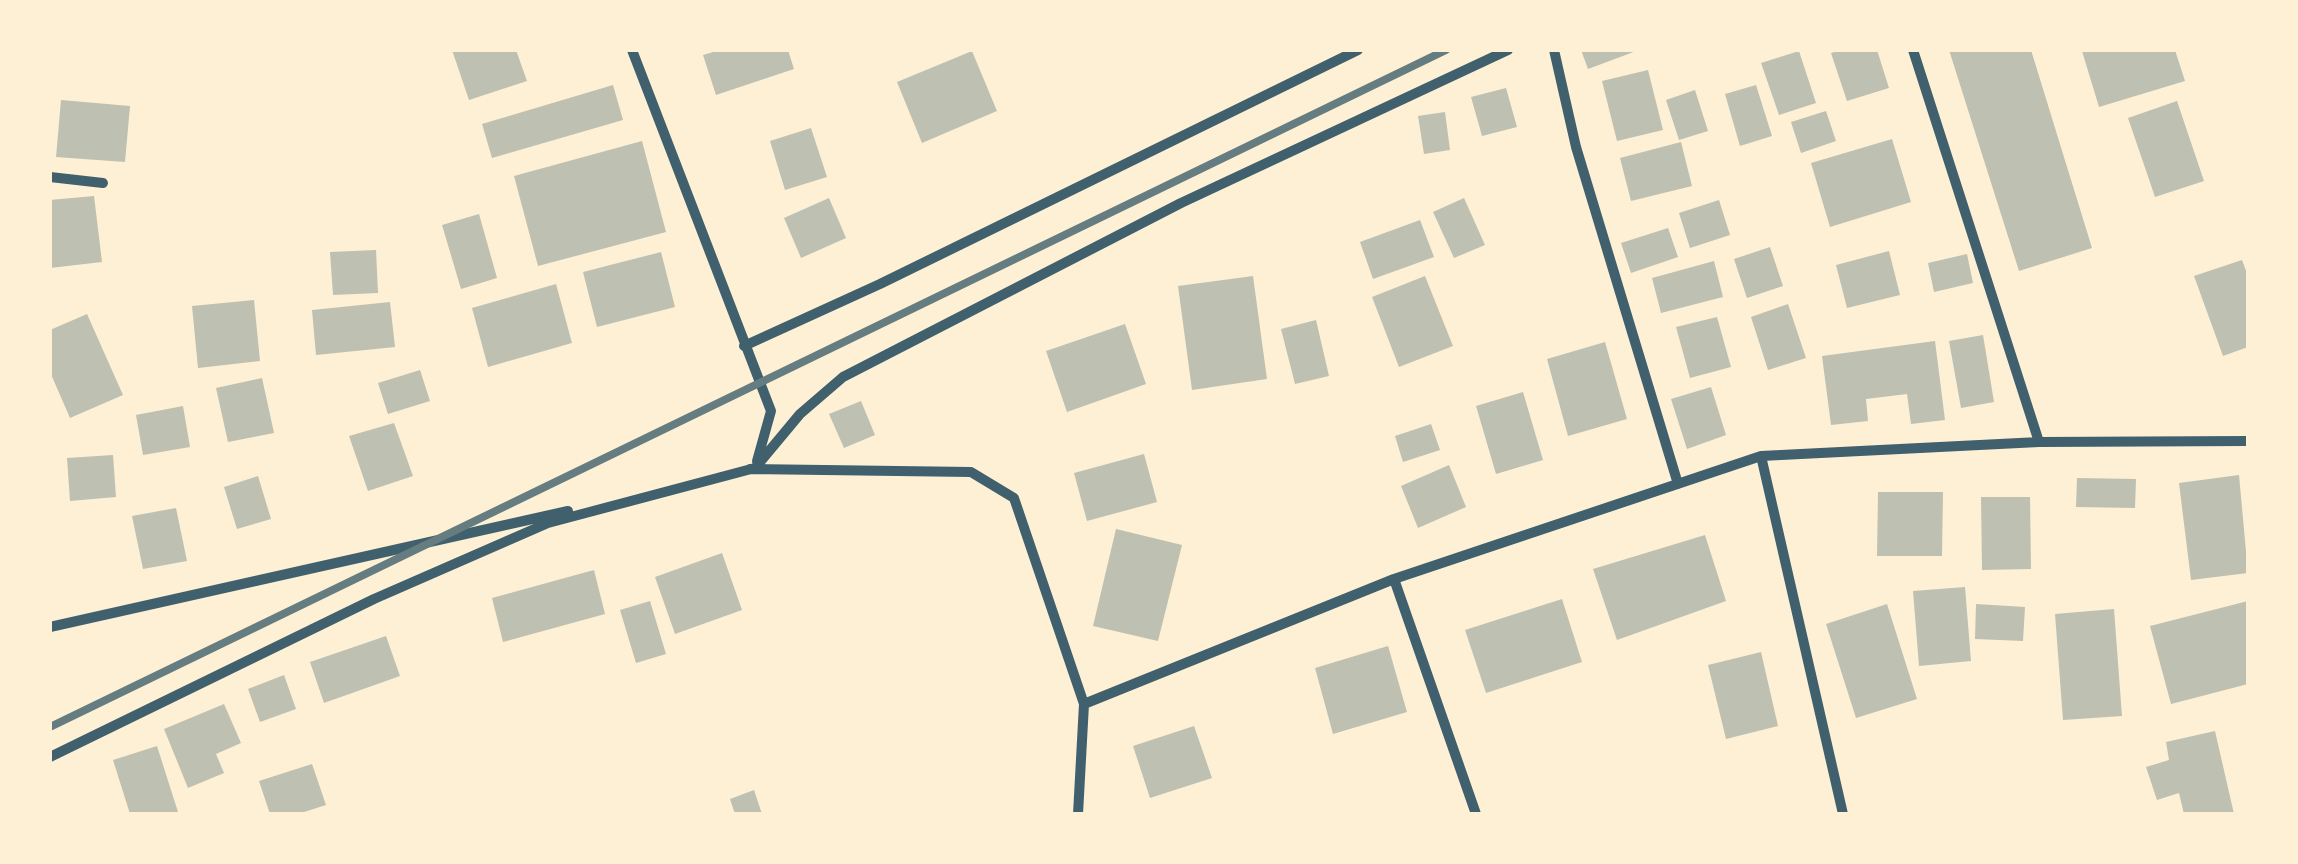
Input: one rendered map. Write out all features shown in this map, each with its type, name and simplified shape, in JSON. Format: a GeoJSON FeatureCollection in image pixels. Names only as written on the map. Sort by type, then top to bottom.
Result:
{"type":"FeatureCollection","features":[{"type":"Feature","properties":{"kind":"street"},"geometry":{"type":"LineString","coordinates":[[632,50],[771,411],[754,468]]}},
{"type":"Feature","properties":{"kind":"street"},"geometry":{"type":"LineString","coordinates":[[744,346],[880,284],[1358,50]]}},
{"type":"Feature","properties":{"kind":"street"},"geometry":{"type":"LineString","coordinates":[[50,757],[374,599],[548,523],[754,468],[800,414],[842,377],[1181,202],[1508,50]]}},
{"type":"Feature","properties":{"kind":"street"},"geometry":{"type":"LineString","coordinates":[[1554,50],[1576,147],[1678,484]]}},
{"type":"Feature","properties":{"kind":"street"},"geometry":{"type":"LineString","coordinates":[[1913,50],[2040,442]]}},
{"type":"Feature","properties":{"kind":"street"},"geometry":{"type":"LineString","coordinates":[[50,177],[103,182]]}},
{"type":"Feature","properties":{"kind":"street"},"geometry":{"type":"LineString","coordinates":[[1084,704],[1394,579],[1761,456],[2040,442],[2248,441]]}},
{"type":"Feature","properties":{"kind":"street"},"geometry":{"type":"LineString","coordinates":[[1761,456],[1843,814]]}},
{"type":"Feature","properties":{"kind":"street"},"geometry":{"type":"LineString","coordinates":[[50,627],[754,468],[971,472],[1014,498],[1084,704],[1078,814]]}},
{"type":"Feature","properties":{"kind":"street"},"geometry":{"type":"LineString","coordinates":[[1394,579],[1476,814]]}},
{"type":"Feature","properties":{"kind":"building"},"geometry":{"type":"Polygon","coordinates":[[[452,50],[516,50],[527,81],[469,100],[452,50]]]}},
{"type":"Feature","properties":{"kind":"building"},"geometry":{"type":"Polygon","coordinates":[[[720,50],[788,50],[794,69],[716,95],[703,55],[720,50]]]}},
{"type":"Feature","properties":{"kind":"building"},"geometry":{"type":"Polygon","coordinates":[[[1581,50],[1639,50],[1588,69],[1581,50]]]}},
{"type":"Feature","properties":{"kind":"building"},"geometry":{"type":"Polygon","coordinates":[[[1877,50],[1889,88],[1847,101],[1831,53],[1877,50]]]}},
{"type":"Feature","properties":{"kind":"building"},"geometry":{"type":"Polygon","coordinates":[[[1949,50],[2031,50],[2092,248],[2019,271],[1949,50]]]}},
{"type":"Feature","properties":{"kind":"building"},"geometry":{"type":"Polygon","coordinates":[[[2175,50],[2185,81],[2099,107],[2082,51],[2175,50]]]}},
{"type":"Feature","properties":{"kind":"building"},"geometry":{"type":"Polygon","coordinates":[[[972,51],[997,111],[922,143],[897,82],[972,51]]]}},
{"type":"Feature","properties":{"kind":"building"},"geometry":{"type":"Polygon","coordinates":[[[1799,51],[1816,103],[1779,115],[1761,63],[1799,51]]]}},
{"type":"Feature","properties":{"kind":"building"},"geometry":{"type":"Polygon","coordinates":[[[1648,70],[1663,130],[1617,141],[1602,81],[1648,70]]]}},
{"type":"Feature","properties":{"kind":"building"},"geometry":{"type":"Polygon","coordinates":[[[613,85],[623,120],[492,158],[482,124],[613,85]]]}},
{"type":"Feature","properties":{"kind":"building"},"geometry":{"type":"Polygon","coordinates":[[[1756,85],[1772,136],[1740,146],[1725,94],[1756,85]]]}},
{"type":"Feature","properties":{"kind":"building"},"geometry":{"type":"Polygon","coordinates":[[[1506,88],[1517,127],[1482,136],[1471,97],[1506,88]]]}},
{"type":"Feature","properties":{"kind":"building"},"geometry":{"type":"Polygon","coordinates":[[[1695,90],[1708,131],[1679,140],[1666,100],[1695,90]]]}},
{"type":"Feature","properties":{"kind":"building"},"geometry":{"type":"Polygon","coordinates":[[[61,100],[130,106],[125,162],[56,157],[61,100]]]}},
{"type":"Feature","properties":{"kind":"building"},"geometry":{"type":"Polygon","coordinates":[[[2177,101],[2204,181],[2155,197],[2128,118],[2177,101]]]}},
{"type":"Feature","properties":{"kind":"building"},"geometry":{"type":"Polygon","coordinates":[[[1826,111],[1836,141],[1801,153],[1791,122],[1826,111]]]}},
{"type":"Feature","properties":{"kind":"building"},"geometry":{"type":"Polygon","coordinates":[[[1445,112],[1450,150],[1424,154],[1418,116],[1445,112]]]}},
{"type":"Feature","properties":{"kind":"building"},"geometry":{"type":"Polygon","coordinates":[[[811,128],[827,177],[785,190],[770,141],[811,128]]]}},
{"type":"Feature","properties":{"kind":"building"},"geometry":{"type":"Polygon","coordinates":[[[1892,139],[1911,202],[1830,227],[1811,163],[1892,139]]]}},
{"type":"Feature","properties":{"kind":"building"},"geometry":{"type":"Polygon","coordinates":[[[642,141],[666,232],[538,266],[514,176],[642,141]]]}},
{"type":"Feature","properties":{"kind":"building"},"geometry":{"type":"Polygon","coordinates":[[[1681,142],[1692,186],[1631,201],[1620,158],[1681,142]]]}},
{"type":"Feature","properties":{"kind":"building"},"geometry":{"type":"Polygon","coordinates":[[[94,196],[102,262],[50,268],[50,200],[94,196]]]}},
{"type":"Feature","properties":{"kind":"building"},"geometry":{"type":"Polygon","coordinates":[[[829,198],[846,238],[801,258],[784,218],[829,198]]]}},
{"type":"Feature","properties":{"kind":"building"},"geometry":{"type":"Polygon","coordinates":[[[1464,198],[1485,245],[1454,258],[1433,212],[1464,198]]]}},
{"type":"Feature","properties":{"kind":"building"},"geometry":{"type":"Polygon","coordinates":[[[1719,200],[1730,235],[1690,248],[1679,213],[1719,200]]]}},
{"type":"Feature","properties":{"kind":"building"},"geometry":{"type":"Polygon","coordinates":[[[479,214],[497,278],[461,289],[442,225],[479,214]]]}},
{"type":"Feature","properties":{"kind":"building"},"geometry":{"type":"Polygon","coordinates":[[[1420,220],[1434,257],[1373,279],[1360,242],[1420,220]]]}},
{"type":"Feature","properties":{"kind":"building"},"geometry":{"type":"Polygon","coordinates":[[[1668,228],[1678,257],[1631,273],[1621,243],[1668,228]]]}},
{"type":"Feature","properties":{"kind":"building"},"geometry":{"type":"Polygon","coordinates":[[[1770,247],[1783,286],[1747,298],[1734,259],[1770,247]]]}},
{"type":"Feature","properties":{"kind":"building"},"geometry":{"type":"Polygon","coordinates":[[[376,250],[378,293],[333,295],[330,252],[376,250]]]}},
{"type":"Feature","properties":{"kind":"building"},"geometry":{"type":"Polygon","coordinates":[[[1889,251],[1900,295],[1847,308],[1836,265],[1889,251]]]}},
{"type":"Feature","properties":{"kind":"building"},"geometry":{"type":"Polygon","coordinates":[[[661,252],[675,307],[597,327],[583,272],[661,252]]]}},
{"type":"Feature","properties":{"kind":"building"},"geometry":{"type":"Polygon","coordinates":[[[1967,254],[1973,283],[1934,292],[1928,263],[1967,254]]]}},
{"type":"Feature","properties":{"kind":"building"},"geometry":{"type":"Polygon","coordinates":[[[2242,260],[2248,276],[2248,347],[2223,356],[2194,276],[2242,260]]]}},
{"type":"Feature","properties":{"kind":"building"},"geometry":{"type":"Polygon","coordinates":[[[1714,261],[1723,297],[1661,313],[1652,278],[1714,261]]]}},
{"type":"Feature","properties":{"kind":"building"},"geometry":{"type":"Polygon","coordinates":[[[1253,276],[1267,379],[1192,390],[1178,286],[1253,276]]]}},
{"type":"Feature","properties":{"kind":"building"},"geometry":{"type":"Polygon","coordinates":[[[1425,276],[1453,346],[1399,367],[1372,297],[1425,276]]]}},
{"type":"Feature","properties":{"kind":"building"},"geometry":{"type":"Polygon","coordinates":[[[556,284],[572,343],[488,367],[472,308],[556,284]]]}},
{"type":"Feature","properties":{"kind":"building"},"geometry":{"type":"Polygon","coordinates":[[[254,300],[260,361],[198,368],[192,306],[254,300]]]}},
{"type":"Feature","properties":{"kind":"building"},"geometry":{"type":"Polygon","coordinates":[[[390,302],[395,347],[316,355],[312,310],[390,302]]]}},
{"type":"Feature","properties":{"kind":"building"},"geometry":{"type":"Polygon","coordinates":[[[1788,304],[1806,358],[1768,370],[1751,317],[1788,304]]]}},
{"type":"Feature","properties":{"kind":"building"},"geometry":{"type":"Polygon","coordinates":[[[87,314],[123,395],[70,418],[50,372],[50,330],[87,314]]]}},
{"type":"Feature","properties":{"kind":"building"},"geometry":{"type":"Polygon","coordinates":[[[1717,317],[1731,367],[1690,378],[1676,327],[1717,317]]]}},
{"type":"Feature","properties":{"kind":"building"},"geometry":{"type":"Polygon","coordinates":[[[1316,320],[1329,376],[1295,384],[1281,329],[1316,320]]]}},
{"type":"Feature","properties":{"kind":"building"},"geometry":{"type":"Polygon","coordinates":[[[1125,324],[1146,384],[1067,412],[1046,351],[1125,324]]]}},
{"type":"Feature","properties":{"kind":"building"},"geometry":{"type":"Polygon","coordinates":[[[1983,335],[1994,402],[1961,408],[1949,341],[1983,335]]]}},
{"type":"Feature","properties":{"kind":"building"},"geometry":{"type":"Polygon","coordinates":[[[1935,341],[1945,420],[1911,424],[1907,394],[1866,399],[1868,421],[1831,425],[1822,356],[1935,341]]]}},
{"type":"Feature","properties":{"kind":"building"},"geometry":{"type":"Polygon","coordinates":[[[1605,342],[1627,419],[1568,436],[1547,359],[1605,342]]]}},
{"type":"Feature","properties":{"kind":"building"},"geometry":{"type":"Polygon","coordinates":[[[420,370],[430,401],[388,414],[378,383],[420,370]]]}},
{"type":"Feature","properties":{"kind":"building"},"geometry":{"type":"Polygon","coordinates":[[[262,378],[274,433],[228,442],[216,388],[262,378]]]}},
{"type":"Feature","properties":{"kind":"building"},"geometry":{"type":"Polygon","coordinates":[[[1711,387],[1726,435],[1687,449],[1671,399],[1711,387]]]}},
{"type":"Feature","properties":{"kind":"building"},"geometry":{"type":"Polygon","coordinates":[[[1523,392],[1543,460],[1496,474],[1476,406],[1523,392]]]}},
{"type":"Feature","properties":{"kind":"building"},"geometry":{"type":"Polygon","coordinates":[[[861,401],[875,435],[844,448],[829,414],[861,401]]]}},
{"type":"Feature","properties":{"kind":"building"},"geometry":{"type":"Polygon","coordinates":[[[183,406],[190,447],[143,455],[136,415],[183,406]]]}},
{"type":"Feature","properties":{"kind":"building"},"geometry":{"type":"Polygon","coordinates":[[[394,423],[413,476],[368,491],[349,436],[394,423]]]}},
{"type":"Feature","properties":{"kind":"building"},"geometry":{"type":"Polygon","coordinates":[[[1431,424],[1440,450],[1403,462],[1395,436],[1431,424]]]}},
{"type":"Feature","properties":{"kind":"building"},"geometry":{"type":"Polygon","coordinates":[[[1144,454],[1157,502],[1087,521],[1074,473],[1144,454]]]}},
{"type":"Feature","properties":{"kind":"building"},"geometry":{"type":"Polygon","coordinates":[[[113,455],[116,497],[70,501],[67,458],[113,455]]]}},
{"type":"Feature","properties":{"kind":"building"},"geometry":{"type":"Polygon","coordinates":[[[1449,465],[1466,507],[1418,528],[1401,486],[1449,465]]]}},
{"type":"Feature","properties":{"kind":"building"},"geometry":{"type":"Polygon","coordinates":[[[2239,475],[2248,573],[2191,580],[2179,483],[2239,475]]]}},
{"type":"Feature","properties":{"kind":"building"},"geometry":{"type":"Polygon","coordinates":[[[258,476],[271,519],[237,529],[224,487],[258,476]]]}},
{"type":"Feature","properties":{"kind":"building"},"geometry":{"type":"Polygon","coordinates":[[[2077,478],[2136,479],[2135,508],[2076,507],[2077,478]]]}},
{"type":"Feature","properties":{"kind":"building"},"geometry":{"type":"Polygon","coordinates":[[[1878,492],[1943,492],[1942,556],[1877,556],[1878,492]]]}},
{"type":"Feature","properties":{"kind":"building"},"geometry":{"type":"Polygon","coordinates":[[[1981,497],[2030,497],[2031,569],[1982,570],[1981,497]]]}},
{"type":"Feature","properties":{"kind":"building"},"geometry":{"type":"Polygon","coordinates":[[[176,508],[187,561],[143,569],[132,516],[176,508]]]}},
{"type":"Feature","properties":{"kind":"building"},"geometry":{"type":"Polygon","coordinates":[[[1116,529],[1182,545],[1158,641],[1093,626],[1116,529]]]}},
{"type":"Feature","properties":{"kind":"building"},"geometry":{"type":"Polygon","coordinates":[[[1705,535],[1726,601],[1617,640],[1593,569],[1705,535]]]}},
{"type":"Feature","properties":{"kind":"building"},"geometry":{"type":"Polygon","coordinates":[[[722,553],[742,610],[675,634],[655,577],[722,553]]]}},
{"type":"Feature","properties":{"kind":"building"},"geometry":{"type":"Polygon","coordinates":[[[594,570],[605,614],[503,642],[492,598],[594,570]]]}},
{"type":"Feature","properties":{"kind":"building"},"geometry":{"type":"Polygon","coordinates":[[[1965,587],[1971,661],[1919,666],[1913,591],[1965,587]]]}},
{"type":"Feature","properties":{"kind":"building"},"geometry":{"type":"Polygon","coordinates":[[[1562,599],[1582,662],[1486,693],[1465,630],[1562,599]]]}},
{"type":"Feature","properties":{"kind":"building"},"geometry":{"type":"Polygon","coordinates":[[[650,601],[666,654],[636,663],[620,610],[650,601]]]}},
{"type":"Feature","properties":{"kind":"building"},"geometry":{"type":"Polygon","coordinates":[[[2248,601],[2248,684],[2171,704],[2150,626],[2248,601]]]}},
{"type":"Feature","properties":{"kind":"building"},"geometry":{"type":"Polygon","coordinates":[[[1887,604],[1917,699],[1856,718],[1826,624],[1887,604]]]}},
{"type":"Feature","properties":{"kind":"building"},"geometry":{"type":"Polygon","coordinates":[[[1976,604],[2025,607],[2023,641],[1975,639],[1976,604]]]}},
{"type":"Feature","properties":{"kind":"building"},"geometry":{"type":"Polygon","coordinates":[[[2114,609],[2122,716],[2063,720],[2055,614],[2114,609]]]}},
{"type":"Feature","properties":{"kind":"building"},"geometry":{"type":"Polygon","coordinates":[[[386,636],[400,676],[324,703],[310,662],[386,636]]]}},
{"type":"Feature","properties":{"kind":"building"},"geometry":{"type":"Polygon","coordinates":[[[1388,646],[1407,712],[1333,734],[1315,668],[1388,646]]]}},
{"type":"Feature","properties":{"kind":"building"},"geometry":{"type":"Polygon","coordinates":[[[1761,652],[1778,726],[1726,739],[1708,665],[1761,652]]]}},
{"type":"Feature","properties":{"kind":"building"},"geometry":{"type":"Polygon","coordinates":[[[284,675],[296,709],[260,722],[248,689],[284,675]]]}},
{"type":"Feature","properties":{"kind":"building"},"geometry":{"type":"Polygon","coordinates":[[[224,704],[241,743],[216,754],[224,773],[188,788],[164,729],[224,704]]]}},
{"type":"Feature","properties":{"kind":"building"},"geometry":{"type":"Polygon","coordinates":[[[1194,726],[1212,778],[1150,798],[1133,746],[1194,726]]]}},
{"type":"Feature","properties":{"kind":"building"},"geometry":{"type":"Polygon","coordinates":[[[2215,731],[2234,814],[2184,814],[2179,793],[2157,800],[2146,767],[2169,760],[2166,742],[2215,731]]]}},
{"type":"Feature","properties":{"kind":"building"},"geometry":{"type":"Polygon","coordinates":[[[157,746],[178,812],[130,814],[113,760],[157,746]]]}},
{"type":"Feature","properties":{"kind":"building"},"geometry":{"type":"Polygon","coordinates":[[[312,764],[326,805],[298,814],[270,814],[259,781],[312,764]]]}},
{"type":"Feature","properties":{"kind":"building"},"geometry":{"type":"Polygon","coordinates":[[[754,790],[762,814],[735,814],[730,799],[754,790]]]}},
{"type":"Feature","properties":{"kind":"railway"},"geometry":{"type":"LineString","coordinates":[[50,727],[1446,50]]}}]}
